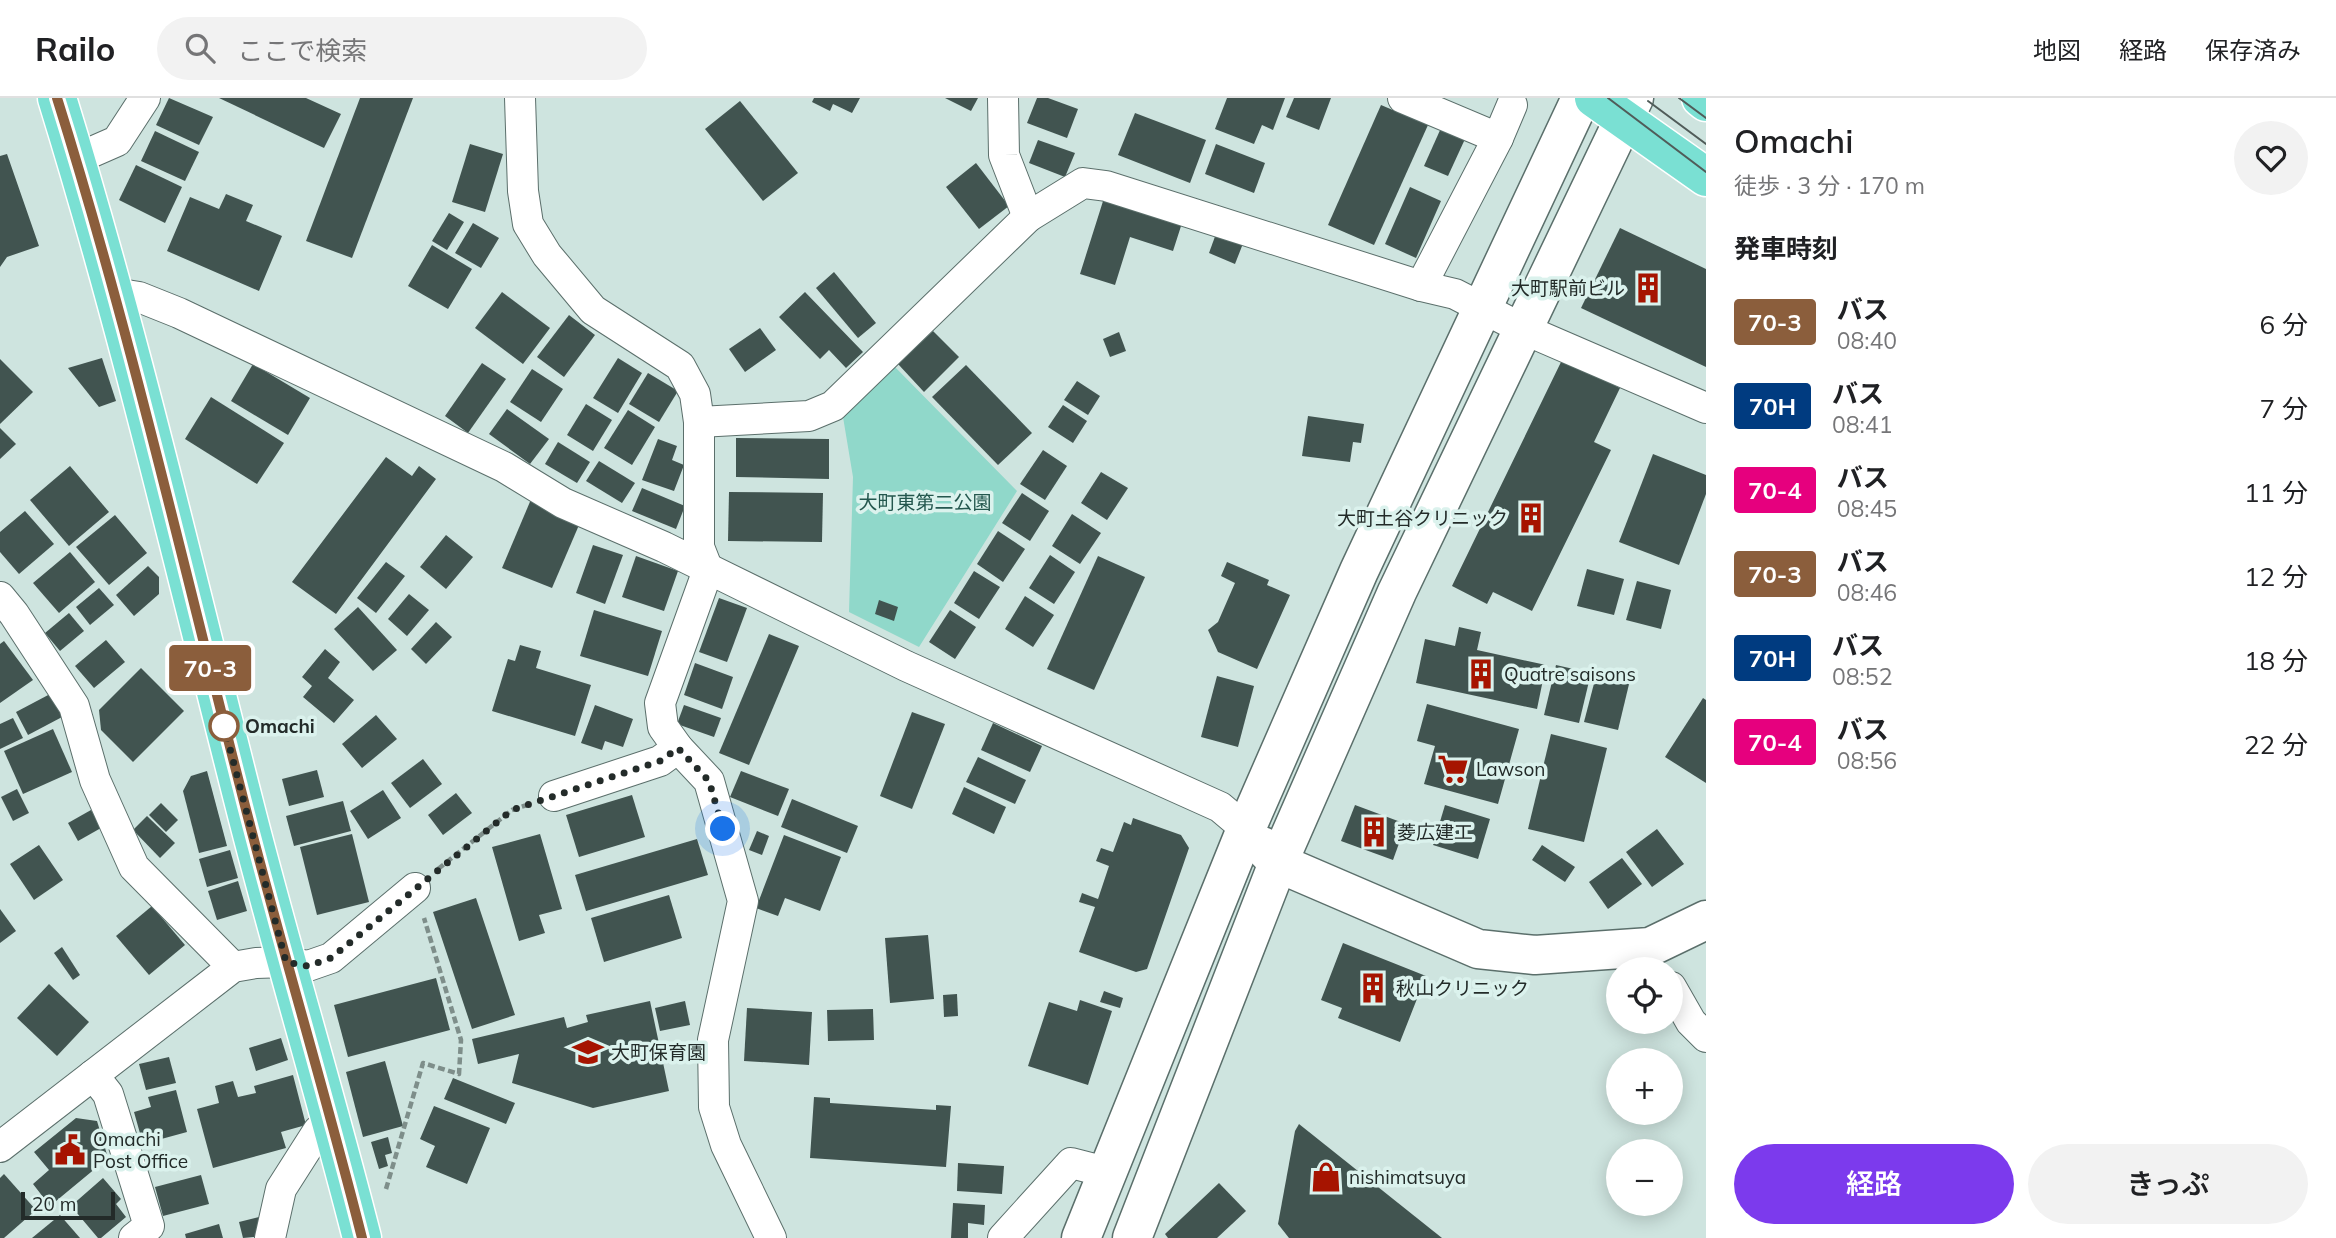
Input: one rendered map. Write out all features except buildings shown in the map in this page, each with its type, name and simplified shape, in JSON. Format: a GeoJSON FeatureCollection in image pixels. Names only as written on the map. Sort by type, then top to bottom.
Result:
{"type":"FeatureCollection","features":[{"type":"Feature","properties":{"kind":"main road"},"geometry":{"type":"LineString","coordinates":[[57,98],[114,293],[286,962],[334,1127],[362,1238]]}},
{"type":"Feature","properties":{"kind":"main road"},"geometry":{"type":"LineString","coordinates":[[1701,98],[1706,102]]}},
{"type":"Feature","properties":{"kind":"main road"},"geometry":{"type":"LineString","coordinates":[[1617,105],[1706,177]]}},
{"type":"Feature","properties":{"kind":"street"},"geometry":{"type":"LineString","coordinates":[[76,159],[117,141],[145,98]]}},
{"type":"Feature","properties":{"kind":"street"},"geometry":{"type":"LineString","coordinates":[[520,98],[523,191],[528,224],[547,255],[593,310],[680,366],[695,394],[699,422],[699,547],[708,569],[660,703],[663,727],[678,748],[709,781],[743,901],[713,1040],[714,1107],[726,1145],[771,1238]]}},
{"type":"Feature","properties":{"kind":"street"},"geometry":{"type":"LineString","coordinates":[[1003,98],[1004,155],[1028,217]]}},
{"type":"Feature","properties":{"kind":"street"},"geometry":{"type":"LineString","coordinates":[[1404,98],[1497,138]]}},
{"type":"Feature","properties":{"kind":"street"},"geometry":{"type":"LineString","coordinates":[[1082,1238],[1106,1172],[1246,829],[1359,570],[1581,98]]}},
{"type":"Feature","properties":{"kind":"street"},"geometry":{"type":"LineString","coordinates":[[1422,286],[1512,104]]}},
{"type":"Feature","properties":{"kind":"street"},"geometry":{"type":"LineString","coordinates":[[1132,1238],[1278,863],[1397,592],[1523,329],[1617,105]]}},
{"type":"Feature","properties":{"kind":"street"},"geometry":{"type":"LineString","coordinates":[[699,422],[809,416],[833,406],[1028,217],[1083,183],[1106,186],[1422,286],[1455,294],[1523,329],[1706,408]]}},
{"type":"Feature","properties":{"kind":"street"},"geometry":{"type":"LineString","coordinates":[[114,293],[139,297],[179,313],[504,467],[563,503],[664,547],[906,666],[1220,807],[1246,829],[1278,863],[1478,950],[1616,957]]}},
{"type":"Feature","properties":{"kind":"street"},"geometry":{"type":"LineString","coordinates":[[5,612],[74,706],[95,780],[134,867],[233,967]]}},
{"type":"Feature","properties":{"kind":"street"},"geometry":{"type":"LineString","coordinates":[[554,796],[660,761],[678,748]]}},
{"type":"Feature","properties":{"kind":"street"},"geometry":{"type":"LineString","coordinates":[[0,1147],[233,967],[286,962],[308,966],[331,958],[415,888]]}},
{"type":"Feature","properties":{"kind":"street"},"geometry":{"type":"LineString","coordinates":[[1657,957],[1706,920]]}},
{"type":"Feature","properties":{"kind":"street"},"geometry":{"type":"LineString","coordinates":[[1683,1010],[1690,1023],[1706,1037]]}},
{"type":"Feature","properties":{"kind":"street"},"geometry":{"type":"LineString","coordinates":[[93,1075],[108,1094],[149,1226],[134,1238]]}},
{"type":"Feature","properties":{"kind":"street"},"geometry":{"type":"LineString","coordinates":[[270,1238],[281,1189],[318,1131],[334,1127]]}},
{"type":"Feature","properties":{"kind":"street"},"geometry":{"type":"LineString","coordinates":[[1003,1238],[1071,1163],[1106,1172]]}},
{"type":"Feature","properties":{"kind":"path"},"geometry":{"type":"LineString","coordinates":[[384,1194],[423,1063],[458,1074],[461,1040],[415,888],[512,810],[554,796]]}},
{"type":"Feature","properties":{"kind":"green space","name":"大町東第二公園"},"geometry":{"type":"Polygon","coordinates":[[[893,365],[1017,491],[919,647],[849,612],[853,477],[842,411],[893,365]]]}},
{"type":"Feature","properties":{"kind":"tram line"},"geometry":{"type":"LineString","coordinates":[[1608,98],[1706,172]]}},
{"type":"Feature","properties":{"kind":"tram line"},"geometry":{"type":"LineString","coordinates":[[1679,98],[1706,118]]}},
{"type":"Feature","properties":{"kind":"tram line"},"geometry":{"type":"LineString","coordinates":[[1648,101],[1706,144]]}},
{"type":"Feature","properties":{"kind":"bus line","name":"70-3"},"geometry":{"type":"LineString","coordinates":[[57,98],[114,293],[274,920],[334,1127],[362,1238]]}},
{"type":"Feature","properties":{"kind":"place","name":"大町駅前ビル"},"geometry":{"type":"Point","coordinates":[1648,288]}},
{"type":"Feature","properties":{"kind":"place","name":"大町土谷クリニック"},"geometry":{"type":"Point","coordinates":[1531,518]}},
{"type":"Feature","properties":{"kind":"place","name":"Quatre saisons"},"geometry":{"type":"Point","coordinates":[1481,674]}},
{"type":"Feature","properties":{"kind":"place","name":"Omachi"},"geometry":{"type":"Point","coordinates":[224,726]}},
{"type":"Feature","properties":{"kind":"place","name":"Lawson"},"geometry":{"type":"Point","coordinates":[1453,769]}},
{"type":"Feature","properties":{"kind":"place","name":"菱広建工"},"geometry":{"type":"Point","coordinates":[1374,832]}},
{"type":"Feature","properties":{"kind":"place","name":"秋山クリニック"},"geometry":{"type":"Point","coordinates":[1373,988]}},
{"type":"Feature","properties":{"kind":"place","name":"大町保育園"},"geometry":{"type":"Point","coordinates":[588,1052]}},
{"type":"Feature","properties":{"kind":"place","name":"Omachi Post Office"},"geometry":{"type":"Point","coordinates":[70,1150]}},
{"type":"Feature","properties":{"kind":"place","name":"nishimatsuya"},"geometry":{"type":"Point","coordinates":[1326,1177]}},
{"type":"Feature","properties":{"kind":"route"},"geometry":{"type":"LineString","coordinates":[[224,726],[286,962],[308,966],[331,958],[512,810],[660,761],[678,748],[709,781],[723,829]]}}]}
